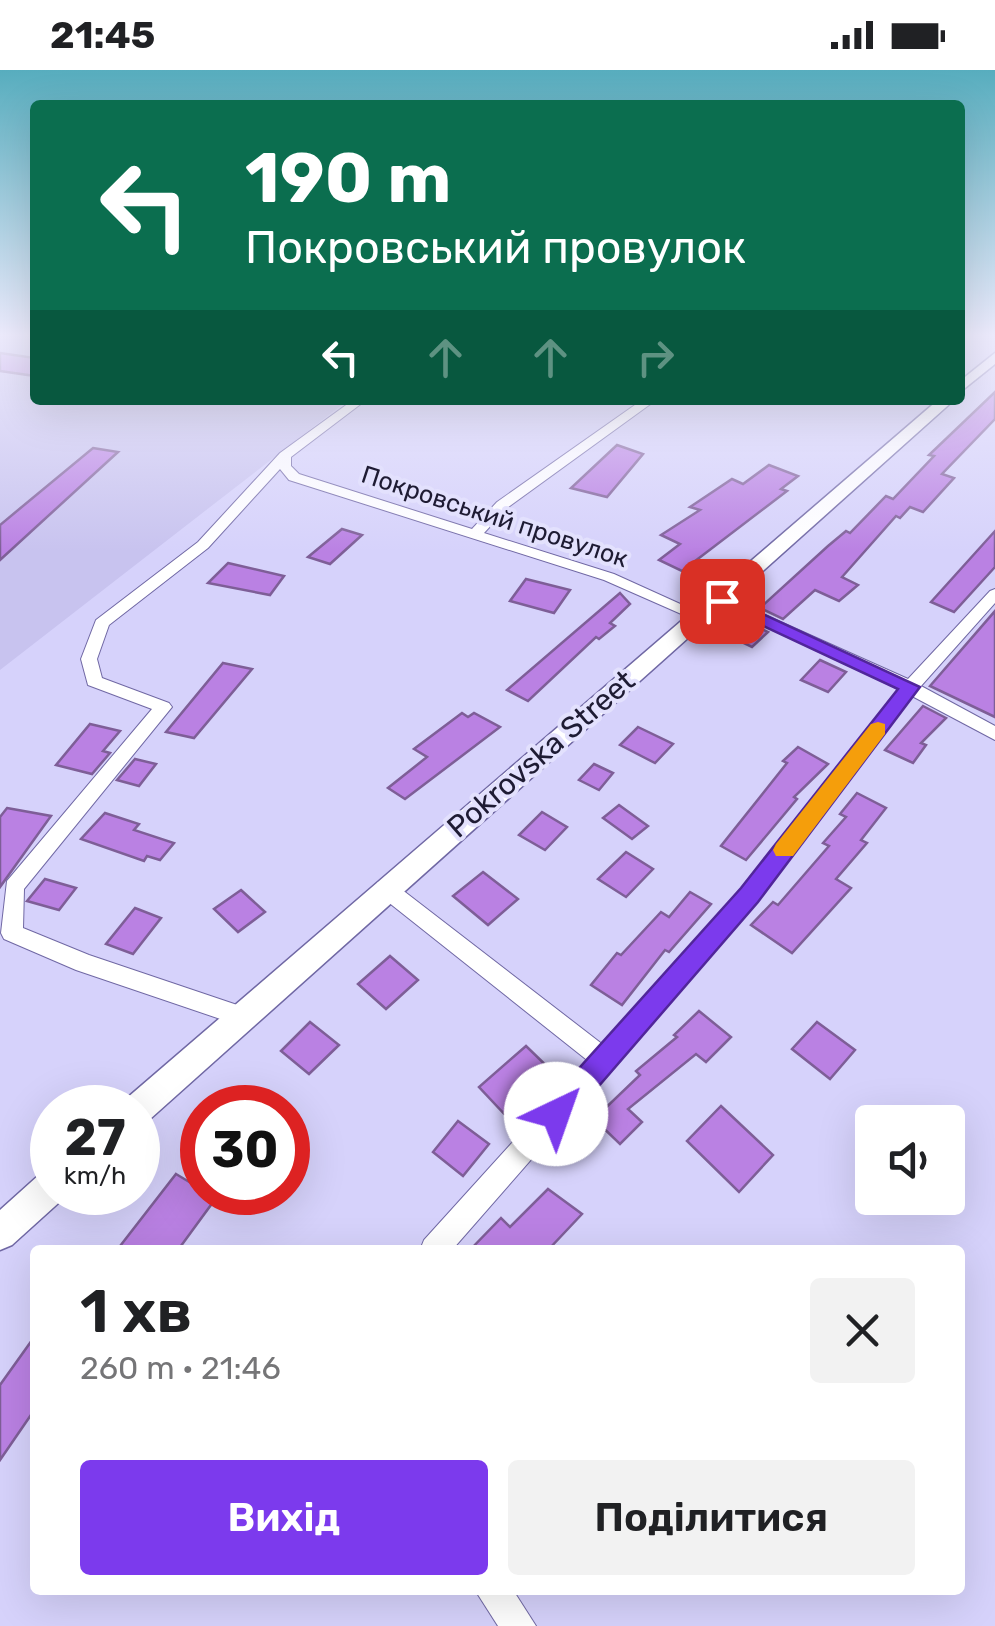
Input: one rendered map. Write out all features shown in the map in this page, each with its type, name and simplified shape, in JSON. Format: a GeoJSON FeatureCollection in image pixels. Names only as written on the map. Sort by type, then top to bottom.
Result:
{"type":"FeatureCollection","features":[{"type":"Feature","properties":{"kind":"street"},"geometry":{"type":"LineString","coordinates":[[241,1016],[84,963],[12,933],[14,886],[162,706],[94,681],[89,659],[102,623],[203,546],[285,456],[350,408]]}},
{"type":"Feature","properties":{"kind":"street"},"geometry":{"type":"LineString","coordinates":[[475,535],[486,518],[502,505],[639,408]]}},
{"type":"Feature","properties":{"kind":"street","name":"Pokrovska Street"},"geometry":{"type":"LineString","coordinates":[[160,1089],[385,888],[722,601],[938,408]]}},
{"type":"Feature","properties":{"kind":"street","name":"Покровський провулок"},"geometry":{"type":"LineString","coordinates":[[285,456],[285,466],[294,477],[610,577],[701,617]]}},
{"type":"Feature","properties":{"kind":"street"},"geometry":{"type":"LineString","coordinates":[[438,1245],[750,895],[910,687],[995,594]]}},
{"type":"Feature","properties":{"kind":"street"},"geometry":{"type":"LineString","coordinates":[[722,601],[910,687],[995,734]]}},
{"type":"Feature","properties":{"kind":"street"},"geometry":{"type":"LineString","coordinates":[[385,888],[605,1060]]}},
{"type":"Feature","properties":{"kind":"street"},"geometry":{"type":"LineString","coordinates":[[0,1233],[30,1206]]}},
{"type":"Feature","properties":{"kind":"street"},"geometry":{"type":"LineString","coordinates":[[496,1595],[519,1626]]}},
{"type":"Feature","properties":{"kind":"shaded area"},"geometry":{"type":"Polygon","coordinates":[[[0,408],[338,408],[0,670],[0,408]]]}},
{"type":"Feature","properties":{"kind":"building"},"geometry":{"type":"Polygon","coordinates":[[[979,408],[995,408],[995,419],[942,474],[954,478],[923,512],[910,507],[900,518],[896,516],[842,577],[858,585],[839,601],[815,590],[783,619],[760,608],[846,531],[850,533],[886,496],[893,499],[934,456],[929,455],[979,408]]]}},
{"type":"Feature","properties":{"kind":"building"},"geometry":{"type":"Polygon","coordinates":[[[617,445],[643,454],[607,497],[571,488],[617,445]]]}},
{"type":"Feature","properties":{"kind":"building"},"geometry":{"type":"Polygon","coordinates":[[[93,448],[118,452],[0,560],[0,525],[93,448]]]}},
{"type":"Feature","properties":{"kind":"building"},"geometry":{"type":"Polygon","coordinates":[[[769,465],[798,476],[781,489],[787,491],[682,571],[659,560],[680,544],[661,535],[700,510],[690,507],[732,479],[743,484],[769,465]]]}},
{"type":"Feature","properties":{"kind":"building"},"geometry":{"type":"Polygon","coordinates":[[[342,529],[362,535],[330,564],[308,557],[342,529]]]}},
{"type":"Feature","properties":{"kind":"building"},"geometry":{"type":"Polygon","coordinates":[[[995,531],[995,567],[954,612],[931,602],[995,531]]]}},
{"type":"Feature","properties":{"kind":"building"},"geometry":{"type":"Polygon","coordinates":[[[228,563],[284,576],[270,595],[208,583],[228,563]]]}},
{"type":"Feature","properties":{"kind":"building"},"geometry":{"type":"Polygon","coordinates":[[[526,579],[570,590],[554,613],[510,601],[526,579]]]}},
{"type":"Feature","properties":{"kind":"building"},"geometry":{"type":"Polygon","coordinates":[[[620,593],[630,604],[610,623],[615,626],[599,639],[596,637],[528,701],[507,690],[620,593]]]}},
{"type":"Feature","properties":{"kind":"building"},"geometry":{"type":"Polygon","coordinates":[[[995,611],[995,717],[930,686],[995,611]]]}},
{"type":"Feature","properties":{"kind":"building"},"geometry":{"type":"Polygon","coordinates":[[[745,621],[768,632],[752,647],[729,636],[745,621]]]}},
{"type":"Feature","properties":{"kind":"building"},"geometry":{"type":"Polygon","coordinates":[[[820,660],[846,672],[828,692],[801,680],[820,660]]]}},
{"type":"Feature","properties":{"kind":"building"},"geometry":{"type":"Polygon","coordinates":[[[223,663],[252,669],[194,738],[166,732],[223,663]]]}},
{"type":"Feature","properties":{"kind":"building"},"geometry":{"type":"Polygon","coordinates":[[[923,706],[946,718],[921,743],[926,745],[913,763],[885,750],[923,706]]]}},
{"type":"Feature","properties":{"kind":"building"},"geometry":{"type":"Polygon","coordinates":[[[462,713],[468,717],[474,713],[500,727],[405,799],[388,788],[427,757],[414,749],[462,713]]]}},
{"type":"Feature","properties":{"kind":"building"},"geometry":{"type":"Polygon","coordinates":[[[90,724],[120,731],[103,751],[110,753],[92,774],[56,765],[90,724]]]}},
{"type":"Feature","properties":{"kind":"building"},"geometry":{"type":"Polygon","coordinates":[[[638,727],[673,744],[655,763],[620,745],[638,727]]]}},
{"type":"Feature","properties":{"kind":"building"},"geometry":{"type":"Polygon","coordinates":[[[798,747],[828,764],[794,797],[797,799],[746,860],[721,846],[787,763],[783,761],[798,747]]]}},
{"type":"Feature","properties":{"kind":"building"},"geometry":{"type":"Polygon","coordinates":[[[135,759],[156,764],[139,786],[117,780],[135,759]]]}},
{"type":"Feature","properties":{"kind":"building"},"geometry":{"type":"Polygon","coordinates":[[[594,764],[613,773],[599,790],[579,780],[594,764]]]}},
{"type":"Feature","properties":{"kind":"building"},"geometry":{"type":"Polygon","coordinates":[[[857,793],[886,808],[861,840],[867,843],[836,879],[851,888],[792,953],[751,925],[773,902],[778,905],[829,846],[823,843],[846,817],[840,814],[857,793]]]}},
{"type":"Feature","properties":{"kind":"building"},"geometry":{"type":"Polygon","coordinates":[[[619,805],[648,826],[632,839],[603,818],[619,805]]]}},
{"type":"Feature","properties":{"kind":"building"},"geometry":{"type":"Polygon","coordinates":[[[7,808],[51,816],[0,887],[0,817],[7,808]]]}},
{"type":"Feature","properties":{"kind":"building"},"geometry":{"type":"Polygon","coordinates":[[[542,812],[567,827],[545,850],[519,835],[542,812]]]}},
{"type":"Feature","properties":{"kind":"building"},"geometry":{"type":"Polygon","coordinates":[[[105,813],[139,824],[134,830],[174,843],[160,860],[147,856],[144,861],[81,839],[105,813]]]}},
{"type":"Feature","properties":{"kind":"building"},"geometry":{"type":"Polygon","coordinates":[[[626,852],[653,869],[626,897],[598,879],[626,852]]]}},
{"type":"Feature","properties":{"kind":"building"},"geometry":{"type":"Polygon","coordinates":[[[483,872],[518,899],[488,925],[453,896],[483,872]]]}},
{"type":"Feature","properties":{"kind":"building"},"geometry":{"type":"Polygon","coordinates":[[[45,879],[76,888],[59,910],[27,901],[45,879]]]}},
{"type":"Feature","properties":{"kind":"building"},"geometry":{"type":"Polygon","coordinates":[[[241,890],[265,912],[238,932],[214,909],[241,890]]]}},
{"type":"Feature","properties":{"kind":"building"},"geometry":{"type":"Polygon","coordinates":[[[690,892],[711,904],[669,952],[665,950],[622,1005],[591,985],[617,953],[621,955],[661,912],[669,917],[690,892]]]}},
{"type":"Feature","properties":{"kind":"building"},"geometry":{"type":"Polygon","coordinates":[[[135,908],[161,918],[133,954],[106,944],[135,908]]]}},
{"type":"Feature","properties":{"kind":"building"},"geometry":{"type":"Polygon","coordinates":[[[390,956],[418,980],[386,1009],[358,984],[390,956]]]}},
{"type":"Feature","properties":{"kind":"building"},"geometry":{"type":"Polygon","coordinates":[[[699,1011],[731,1037],[706,1062],[696,1054],[628,1109],[642,1122],[620,1144],[594,1119],[640,1075],[636,1071],[677,1037],[674,1035],[699,1011]]]}},
{"type":"Feature","properties":{"kind":"building"},"geometry":{"type":"Polygon","coordinates":[[[310,1022],[339,1045],[309,1074],[281,1051],[310,1022]]]}},
{"type":"Feature","properties":{"kind":"building"},"geometry":{"type":"Polygon","coordinates":[[[817,1022],[855,1050],[830,1079],[792,1049],[817,1022]]]}},
{"type":"Feature","properties":{"kind":"building"},"geometry":{"type":"Polygon","coordinates":[[[526,1046],[557,1076],[509,1119],[479,1087],[526,1046]]]}},
{"type":"Feature","properties":{"kind":"building"},"geometry":{"type":"Polygon","coordinates":[[[721,1106],[773,1155],[739,1192],[687,1141],[721,1106]]]}},
{"type":"Feature","properties":{"kind":"building"},"geometry":{"type":"Polygon","coordinates":[[[458,1121],[489,1144],[463,1176],[433,1152],[458,1121]]]}},
{"type":"Feature","properties":{"kind":"building"},"geometry":{"type":"Polygon","coordinates":[[[176,1174],[180,1176],[180,1215],[204,1215],[182,1245],[121,1245],[144,1215],[160,1215],[160,1195],[176,1174]]]}},
{"type":"Feature","properties":{"kind":"building"},"geometry":{"type":"Polygon","coordinates":[[[548,1189],[582,1214],[553,1245],[475,1245],[501,1218],[510,1227],[548,1189]]]}},
{"type":"Feature","properties":{"kind":"building"},"geometry":{"type":"Polygon","coordinates":[[[30,1343],[30,1416],[0,1460],[0,1385],[30,1343]]]}},
{"type":"Feature","properties":{"kind":"slow traffic"},"geometry":{"type":"LineString","coordinates":[[784,850],[878,729]]}},
{"type":"Feature","properties":{"kind":"route"},"geometry":{"type":"LineString","coordinates":[[556,1114],[750,895],[910,687],[722,601]]}}]}
